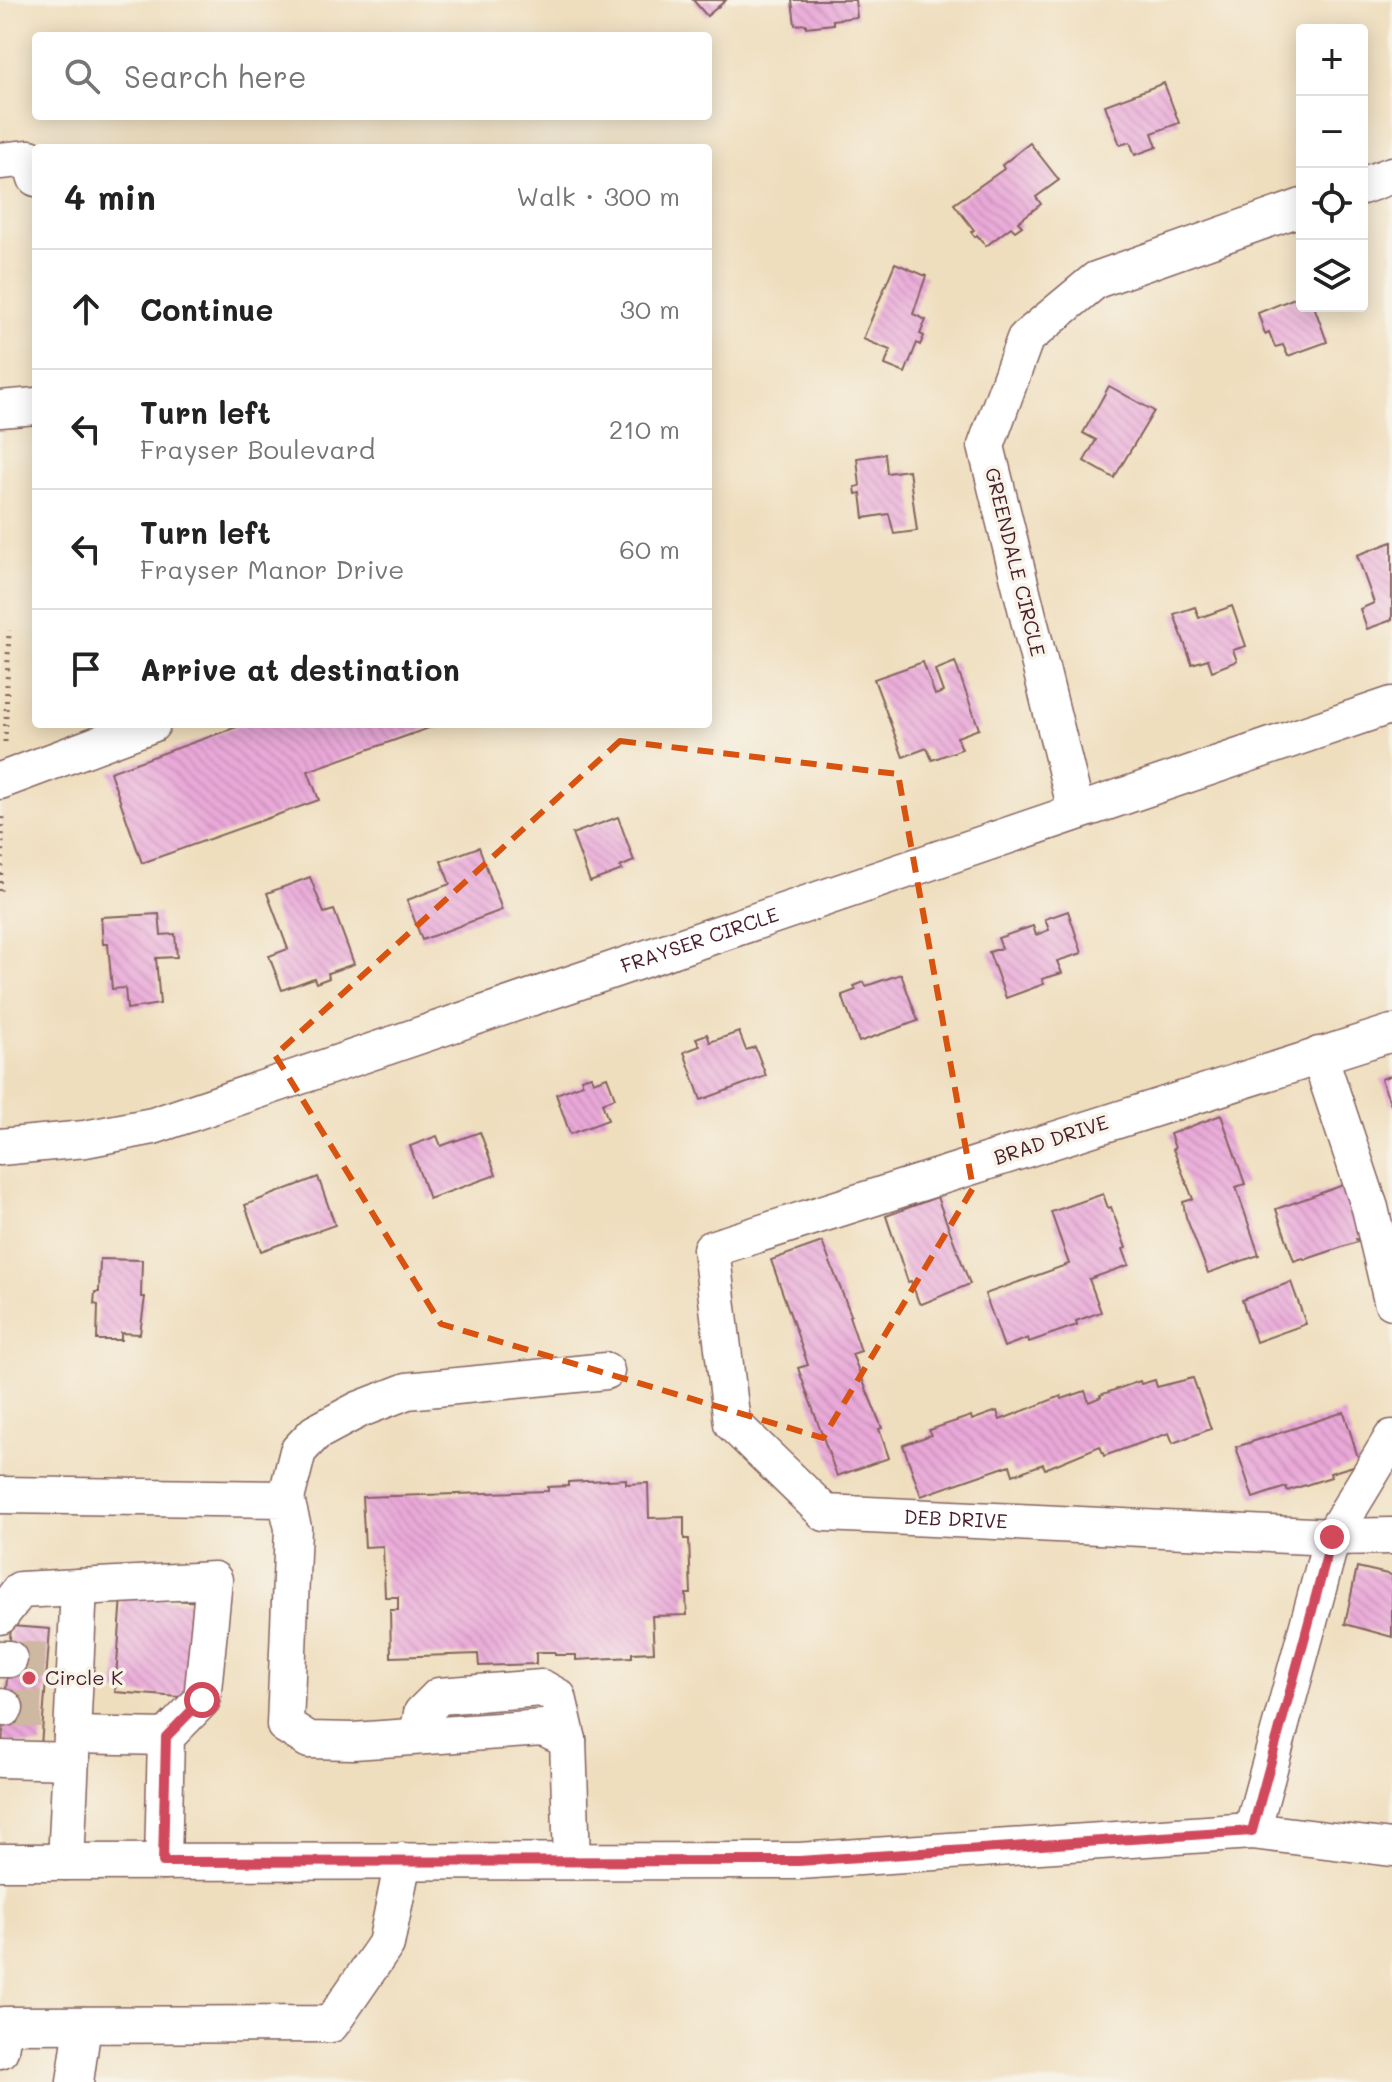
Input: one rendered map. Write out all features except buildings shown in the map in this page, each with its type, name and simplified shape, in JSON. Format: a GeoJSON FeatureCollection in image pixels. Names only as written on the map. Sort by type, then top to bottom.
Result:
{"type":"FeatureCollection","features":[{"type":"Feature","properties":{"kind":"street"},"geometry":{"type":"LineString","coordinates":[[0,161],[30,158],[32,165]]}},
{"type":"Feature","properties":{"kind":"street"},"geometry":{"type":"LineString","coordinates":[[1368,184],[1392,175]]}},
{"type":"Feature","properties":{"kind":"street","name":"GREENDALE CIRCLE"},"geometry":{"type":"LineString","coordinates":[[1076,810],[986,446],[1025,339],[1096,280],[1296,209]]}},
{"type":"Feature","properties":{"kind":"street"},"geometry":{"type":"LineString","coordinates":[[0,409],[32,406]]}},
{"type":"Feature","properties":{"kind":"street","name":"FRAYSER CIRCLE"},"geometry":{"type":"LineString","coordinates":[[0,1147],[85,1139],[153,1126],[1392,705]]}},
{"type":"Feature","properties":{"kind":"street"},"geometry":{"type":"LineString","coordinates":[[0,781],[141,728]]}},
{"type":"Feature","properties":{"kind":"street","name":"BRAD DRIVE"},"geometry":{"type":"LineString","coordinates":[[711,1249],[1392,1033]]}},
{"type":"Feature","properties":{"kind":"street"},"geometry":{"type":"LineString","coordinates":[[1319,1055],[1370,1208],[1392,1301]]}},
{"type":"Feature","properties":{"kind":"street","name":"DEB DRIVE"},"geometry":{"type":"LineString","coordinates":[[711,1249],[732,1423],[825,1513],[1332,1537],[1392,1536]]}},
{"type":"Feature","properties":{"kind":"street"},"geometry":{"type":"LineString","coordinates":[[572,1861],[568,1740],[543,1728],[353,1741],[309,1740],[285,1725],[293,1528],[286,1499],[298,1451],[315,1433],[358,1410],[407,1391],[606,1371]]}},
{"type":"Feature","properties":{"kind":"street"},"geometry":{"type":"LineString","coordinates":[[1252,1831],[1332,1537],[1392,1438]]}},
{"type":"Feature","properties":{"kind":"street"},"geometry":{"type":"LineString","coordinates":[[0,1495],[286,1499]]}},
{"type":"Feature","properties":{"kind":"street"},"geometry":{"type":"LineString","coordinates":[[0,1616],[20,1590],[214,1580],[202,1700],[166,1737],[163,1862]]}},
{"type":"Feature","properties":{"kind":"street"},"geometry":{"type":"LineString","coordinates":[[66,1862],[62,1662],[79,1587]]}},
{"type":"Feature","properties":{"kind":"street"},"geometry":{"type":"LineString","coordinates":[[0,1759],[65,1729],[166,1737]]}},
{"type":"Feature","properties":{"kind":"street"},"geometry":{"type":"LineString","coordinates":[[0,1862],[799,1861],[1252,1831],[1392,1848]]}},
{"type":"Feature","properties":{"kind":"street"},"geometry":{"type":"LineString","coordinates":[[0,2050],[4,2025],[331,2024],[386,1944],[403,1861]]}},
{"type":"Feature","properties":{"kind":"street"},"geometry":{"type":"LineString","coordinates":[[75,2082],[83,2025]]}},
{"type":"Feature","properties":{"kind":"highlighted area"},"geometry":{"type":"Polygon","coordinates":[[[620,741],[898,774],[973,1188],[823,1438],[441,1324],[275,1055],[620,741]]]}},
{"type":"Feature","properties":{"kind":"tunnel"},"geometry":{"type":"LineString","coordinates":[[9,1659],[48,1661]]}},
{"type":"Feature","properties":{"kind":"tunnel"},"geometry":{"type":"LineString","coordinates":[[5,1708],[44,1709]]}},
{"type":"Feature","properties":{"kind":"place","name":"Circle K"},"geometry":{"type":"Point","coordinates":[29,1678]}},
{"type":"Feature","properties":{"kind":"route"},"geometry":{"type":"LineString","coordinates":[[202,1700],[166,1737],[163,1862],[799,1861],[1252,1831],[1332,1537]]}}]}
